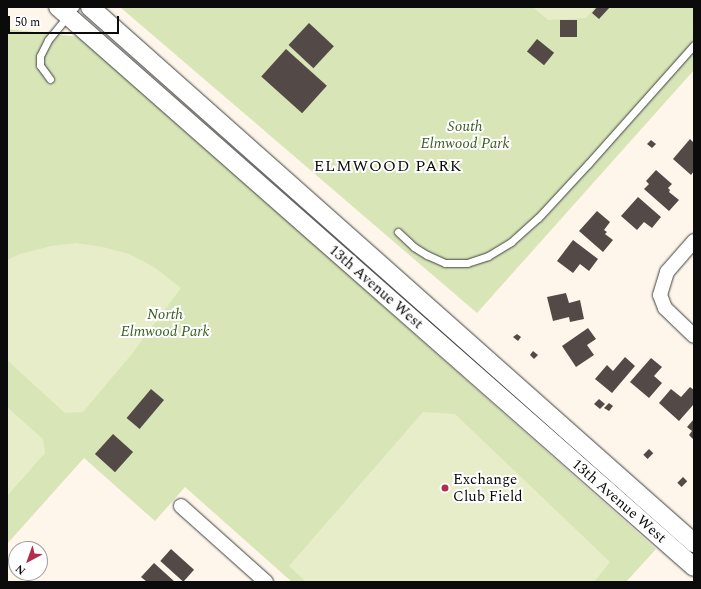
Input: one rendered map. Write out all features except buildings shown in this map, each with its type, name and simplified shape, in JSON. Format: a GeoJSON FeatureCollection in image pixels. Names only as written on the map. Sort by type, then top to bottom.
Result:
{"type":"FeatureCollection","features":[{"type":"Feature","properties":{"kind":"street","name":"13th Avenue West"},"geometry":{"type":"LineString","coordinates":[[90,7],[694,543]]}},
{"type":"Feature","properties":{"kind":"street","name":"13th Avenue West"},"geometry":{"type":"LineString","coordinates":[[67,10],[694,567]]}},
{"type":"Feature","properties":{"kind":"street"},"geometry":{"type":"LineString","coordinates":[[694,241],[667,272],[660,295],[665,308],[694,336]]}},
{"type":"Feature","properties":{"kind":"street"},"geometry":{"type":"LineString","coordinates":[[181,506],[266,582]]}},
{"type":"Feature","properties":{"kind":"lane"},"geometry":{"type":"LineString","coordinates":[[50,79],[40,65],[40,56],[67,10]]}},
{"type":"Feature","properties":{"kind":"lane"},"geometry":{"type":"LineString","coordinates":[[398,232],[414,247],[445,263],[467,263],[488,256],[511,242],[538,218],[694,45]]}},
{"type":"Feature","properties":{"kind":"green space","name":"South Elmwood Park"},"geometry":{"type":"Polygon","coordinates":[[[120,7],[694,7],[694,70],[477,313],[120,7]]]}},
{"type":"Feature","properties":{"kind":"green space"},"geometry":{"type":"Polygon","coordinates":[[[533,7],[595,7],[586,18],[548,20],[533,7]]]}},
{"type":"Feature","properties":{"kind":"green space","name":"North Elmwood Park"},"geometry":{"type":"Polygon","coordinates":[[[7,29],[81,37],[656,549],[626,582],[292,582],[185,487],[155,521],[84,458],[10,541],[8,541],[7,544],[7,29]]]}},
{"type":"Feature","properties":{"kind":"green space"},"geometry":{"type":"Polygon","coordinates":[[[76,243],[103,247],[129,254],[154,267],[181,288],[131,355],[83,412],[65,413],[7,360],[7,260],[20,254],[51,246],[76,243]]]}},
{"type":"Feature","properties":{"kind":"green space"},"geometry":{"type":"Polygon","coordinates":[[[7,407],[43,439],[45,453],[7,496],[7,407]]]}},
{"type":"Feature","properties":{"kind":"green space","name":"Exchange Club Field"},"geometry":{"type":"Polygon","coordinates":[[[423,412],[455,414],[610,562],[594,582],[306,582],[289,566],[423,412]]]}},
{"type":"Feature","properties":{"kind":"place","name":"Exchange Club Field"},"geometry":{"type":"Point","coordinates":[445,488]}},
{"type":"Feature","properties":{"kind":"district","name":"ELMWOOD PARK"},"geometry":{"type":"Point","coordinates":[388,166]}}]}
